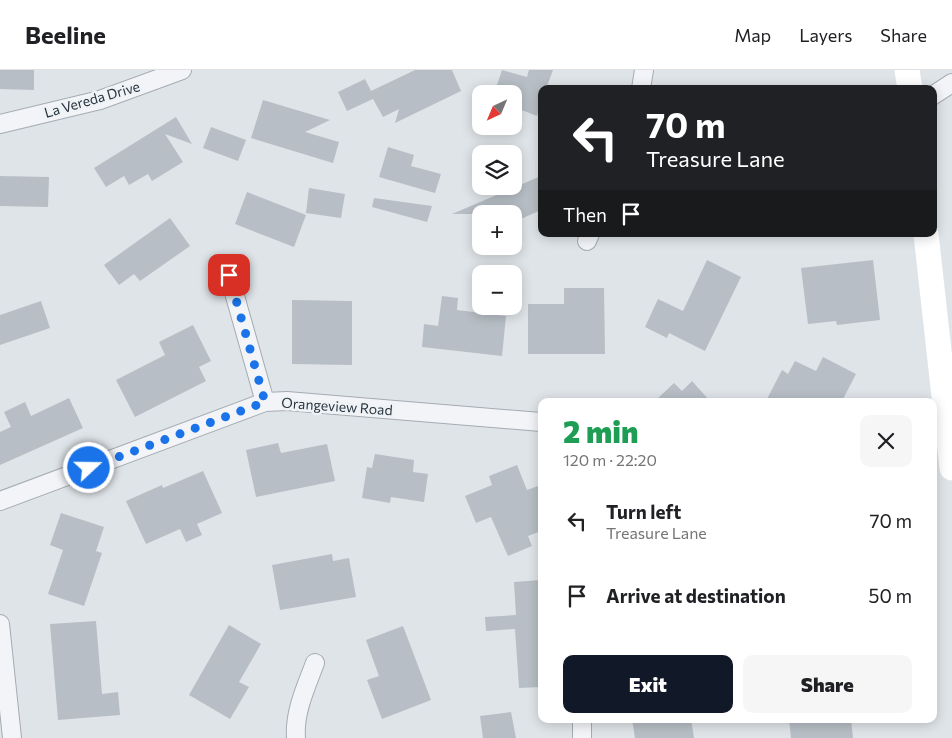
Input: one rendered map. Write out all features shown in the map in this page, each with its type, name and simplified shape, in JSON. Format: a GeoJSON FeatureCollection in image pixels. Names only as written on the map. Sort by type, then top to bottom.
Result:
{"type":"FeatureCollection","features":[{"type":"Feature","properties":{"kind":"street","name":"La Vereda Drive"},"geometry":{"type":"LineString","coordinates":[[0,124],[100,100],[182,70]]}},
{"type":"Feature","properties":{"kind":"street"},"geometry":{"type":"LineString","coordinates":[[642,85],[644,70]]}},
{"type":"Feature","properties":{"kind":"street"},"geometry":{"type":"LineString","coordinates":[[908,70],[910,85]]}},
{"type":"Feature","properties":{"kind":"street"},"geometry":{"type":"LineString","coordinates":[[937,93],[952,83]]}},
{"type":"Feature","properties":{"kind":"street"},"geometry":{"type":"LineString","coordinates":[[926,237],[952,468]]}},
{"type":"Feature","properties":{"kind":"street"},"geometry":{"type":"LineString","coordinates":[[229,275],[265,402]]}},
{"type":"Feature","properties":{"kind":"street","name":"Orangeview Road"},"geometry":{"type":"LineString","coordinates":[[0,502],[265,402],[286,401],[538,422]]}},
{"type":"Feature","properties":{"kind":"street"},"geometry":{"type":"LineString","coordinates":[[0,624],[12,738]]}},
{"type":"Feature","properties":{"kind":"street"},"geometry":{"type":"LineString","coordinates":[[296,738],[295,727],[303,693],[315,663]]}},
{"type":"Feature","properties":{"kind":"street"},"geometry":{"type":"LineString","coordinates":[[582,723],[582,738]]}},
{"type":"Feature","properties":{"kind":"building"},"geometry":{"type":"Polygon","coordinates":[[[0,70],[34,70],[34,90],[0,89],[0,70]]]}},
{"type":"Feature","properties":{"kind":"building"},"geometry":{"type":"Polygon","coordinates":[[[415,70],[452,70],[461,91],[395,123],[399,109],[383,117],[373,99],[347,111],[338,92],[365,79],[371,91],[415,70]]]}},
{"type":"Feature","properties":{"kind":"building"},"geometry":{"type":"Polygon","coordinates":[[[502,70],[527,77],[529,70],[553,70],[547,85],[538,85],[537,116],[522,110],[522,85],[497,85],[502,70]]]}},
{"type":"Feature","properties":{"kind":"building"},"geometry":{"type":"Polygon","coordinates":[[[263,100],[330,120],[305,132],[339,142],[333,163],[251,138],[263,100]]]}},
{"type":"Feature","properties":{"kind":"building"},"geometry":{"type":"Polygon","coordinates":[[[176,117],[192,144],[165,134],[183,162],[152,181],[148,174],[129,185],[124,176],[106,187],[94,168],[176,117]]]}},
{"type":"Feature","properties":{"kind":"building"},"geometry":{"type":"Polygon","coordinates":[[[211,127],[246,140],[238,161],[203,148],[211,127]]]}},
{"type":"Feature","properties":{"kind":"building"},"geometry":{"type":"Polygon","coordinates":[[[388,147],[414,155],[411,166],[441,174],[435,193],[379,177],[388,147]]]}},
{"type":"Feature","properties":{"kind":"building"},"geometry":{"type":"Polygon","coordinates":[[[0,176],[49,177],[48,207],[0,206],[0,176]]]}},
{"type":"Feature","properties":{"kind":"building"},"geometry":{"type":"Polygon","coordinates":[[[538,177],[538,211],[522,218],[522,205],[473,205],[496,195],[522,195],[522,184],[538,177]]]}},
{"type":"Feature","properties":{"kind":"building"},"geometry":{"type":"Polygon","coordinates":[[[309,188],[345,194],[341,218],[306,213],[309,188]]]}},
{"type":"Feature","properties":{"kind":"building"},"geometry":{"type":"Polygon","coordinates":[[[247,192],[306,215],[294,247],[235,224],[247,192]]]}},
{"type":"Feature","properties":{"kind":"building"},"geometry":{"type":"Polygon","coordinates":[[[374,198],[432,206],[427,222],[372,207],[374,198]]]}},
{"type":"Feature","properties":{"kind":"building"},"geometry":{"type":"Polygon","coordinates":[[[472,205],[472,214],[452,214],[472,205]]]}},
{"type":"Feature","properties":{"kind":"building"},"geometry":{"type":"Polygon","coordinates":[[[170,218],[190,246],[140,281],[134,274],[119,285],[104,265],[170,218]]]}},
{"type":"Feature","properties":{"kind":"building"},"geometry":{"type":"Polygon","coordinates":[[[707,260],[741,277],[705,351],[669,333],[667,338],[645,327],[658,299],[683,311],[707,260]]]}},
{"type":"Feature","properties":{"kind":"building"},"geometry":{"type":"Polygon","coordinates":[[[873,260],[880,320],[837,325],[836,321],[808,324],[801,268],[873,260]]]}},
{"type":"Feature","properties":{"kind":"building"},"geometry":{"type":"Polygon","coordinates":[[[564,288],[604,288],[605,354],[528,354],[528,304],[564,304],[564,288]]]}},
{"type":"Feature","properties":{"kind":"building"},"geometry":{"type":"Polygon","coordinates":[[[442,296],[458,298],[457,310],[472,312],[472,315],[506,316],[502,356],[422,347],[424,324],[438,326],[442,296]]]}},
{"type":"Feature","properties":{"kind":"building"},"geometry":{"type":"Polygon","coordinates":[[[292,300],[352,301],[352,365],[292,364],[292,300]]]}},
{"type":"Feature","properties":{"kind":"building"},"geometry":{"type":"Polygon","coordinates":[[[41,301],[50,328],[0,345],[0,315],[41,301]]]}},
{"type":"Feature","properties":{"kind":"building"},"geometry":{"type":"Polygon","coordinates":[[[193,325],[211,361],[199,367],[206,381],[135,417],[116,380],[165,355],[159,342],[193,325]]]}},
{"type":"Feature","properties":{"kind":"building"},"geometry":{"type":"Polygon","coordinates":[[[823,357],[856,374],[844,398],[768,398],[782,370],[788,374],[795,361],[816,371],[823,357]]]}},
{"type":"Feature","properties":{"kind":"building"},"geometry":{"type":"Polygon","coordinates":[[[692,381],[707,398],[658,398],[674,383],[682,391],[692,381]]]}},
{"type":"Feature","properties":{"kind":"building"},"geometry":{"type":"Polygon","coordinates":[[[69,398],[83,428],[0,465],[0,432],[11,427],[4,412],[25,402],[31,416],[69,398]]]}},
{"type":"Feature","properties":{"kind":"building"},"geometry":{"type":"Polygon","coordinates":[[[278,443],[281,453],[327,444],[335,481],[256,497],[246,450],[278,443]]]}},
{"type":"Feature","properties":{"kind":"building"},"geometry":{"type":"Polygon","coordinates":[[[375,454],[414,460],[413,472],[428,474],[424,502],[391,497],[390,503],[362,498],[367,467],[372,468],[375,454]]]}},
{"type":"Feature","properties":{"kind":"building"},"geometry":{"type":"Polygon","coordinates":[[[517,465],[527,490],[538,486],[538,532],[528,536],[532,546],[508,556],[491,517],[476,523],[465,496],[492,485],[489,476],[517,465]]]}},
{"type":"Feature","properties":{"kind":"building"},"geometry":{"type":"Polygon","coordinates":[[[203,471],[222,513],[197,524],[202,535],[186,542],[180,529],[146,544],[126,501],[162,485],[163,488],[203,471]]]}},
{"type":"Feature","properties":{"kind":"building"},"geometry":{"type":"Polygon","coordinates":[[[61,513],[104,527],[96,551],[102,553],[84,606],[48,594],[63,550],[50,545],[61,513]]]}},
{"type":"Feature","properties":{"kind":"building"},"geometry":{"type":"Polygon","coordinates":[[[332,554],[333,561],[349,558],[356,597],[280,610],[272,565],[332,554]]]}},
{"type":"Feature","properties":{"kind":"building"},"geometry":{"type":"Polygon","coordinates":[[[538,580],[538,687],[519,688],[515,629],[486,631],[485,617],[516,615],[514,582],[538,580]]]}},
{"type":"Feature","properties":{"kind":"building"},"geometry":{"type":"Polygon","coordinates":[[[96,621],[102,694],[118,692],[120,715],[58,720],[50,624],[96,621]]]}},
{"type":"Feature","properties":{"kind":"building"},"geometry":{"type":"Polygon","coordinates":[[[229,625],[261,644],[239,682],[249,687],[230,719],[189,695],[229,625]]]}},
{"type":"Feature","properties":{"kind":"building"},"geometry":{"type":"Polygon","coordinates":[[[403,626],[431,700],[382,719],[367,680],[379,676],[366,640],[403,626]]]}},
{"type":"Feature","properties":{"kind":"building"},"geometry":{"type":"Polygon","coordinates":[[[511,712],[516,738],[483,738],[480,716],[511,712]]]}},
{"type":"Feature","properties":{"kind":"building"},"geometry":{"type":"Polygon","coordinates":[[[633,723],[692,723],[694,738],[635,738],[633,723]]]}},
{"type":"Feature","properties":{"kind":"building"},"geometry":{"type":"Polygon","coordinates":[[[789,723],[851,723],[853,738],[791,738],[789,723]]]}},
{"type":"Feature","properties":{"kind":"route"},"geometry":{"type":"LineString","coordinates":[[89,468],[265,402],[229,275]]}}]}
